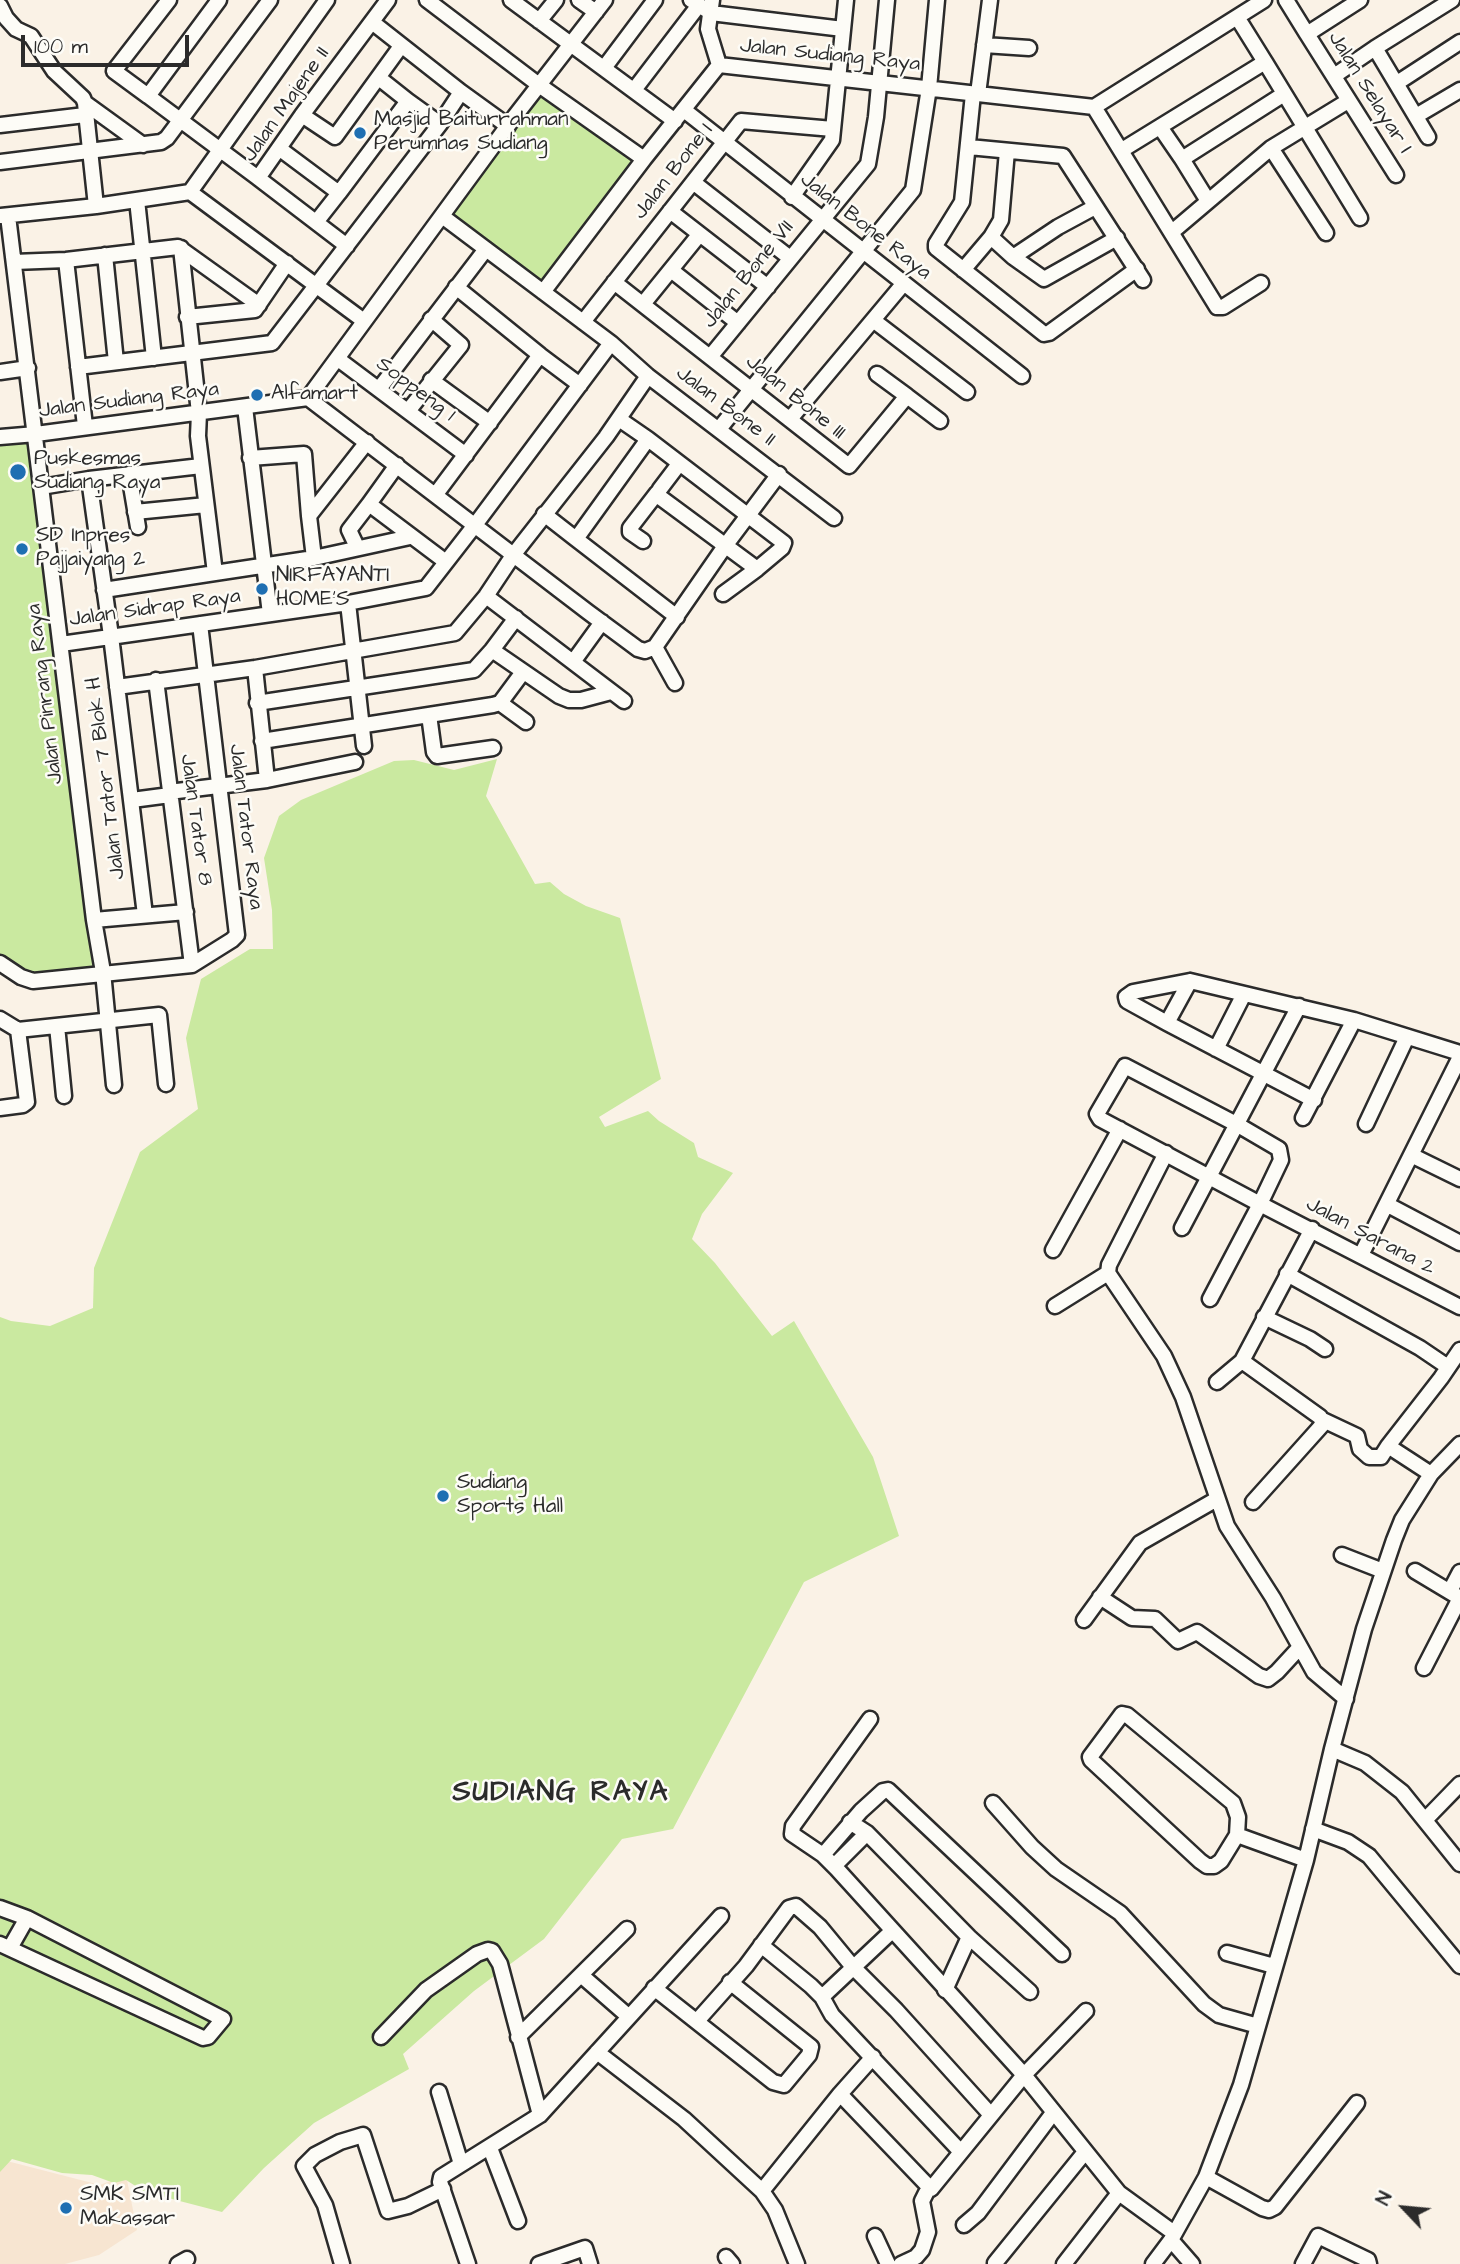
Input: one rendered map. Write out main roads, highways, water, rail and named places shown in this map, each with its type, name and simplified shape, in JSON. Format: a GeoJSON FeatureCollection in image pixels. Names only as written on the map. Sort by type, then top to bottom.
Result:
{"type":"FeatureCollection","features":[{"type":"Feature","properties":{"kind":"place","name":"Masjid Baiturrahman Perumnas Sudiang"},"geometry":{"type":"Point","coordinates":[360,133]}},
{"type":"Feature","properties":{"kind":"place","name":"Alfamart"},"geometry":{"type":"Point","coordinates":[257,395]}},
{"type":"Feature","properties":{"kind":"place","name":"Puskesmas Sudiang Raya"},"geometry":{"type":"Point","coordinates":[18,472]}},
{"type":"Feature","properties":{"kind":"place","name":"SD Inpres Pajjaiyang 2"},"geometry":{"type":"Point","coordinates":[22,549]}},
{"type":"Feature","properties":{"kind":"place","name":"NIRFAYANTI HOME'S"},"geometry":{"type":"Point","coordinates":[262,589]}},
{"type":"Feature","properties":{"kind":"place","name":"Sudiang Sports Hall"},"geometry":{"type":"Point","coordinates":[443,1496]}},
{"type":"Feature","properties":{"kind":"place","name":"SMK SMTI Makassar"},"geometry":{"type":"Point","coordinates":[66,2208]}},
{"type":"Feature","properties":{"kind":"district","name":"SUDIANG RAYA"},"geometry":{"type":"Point","coordinates":[561,1794]}}]}
